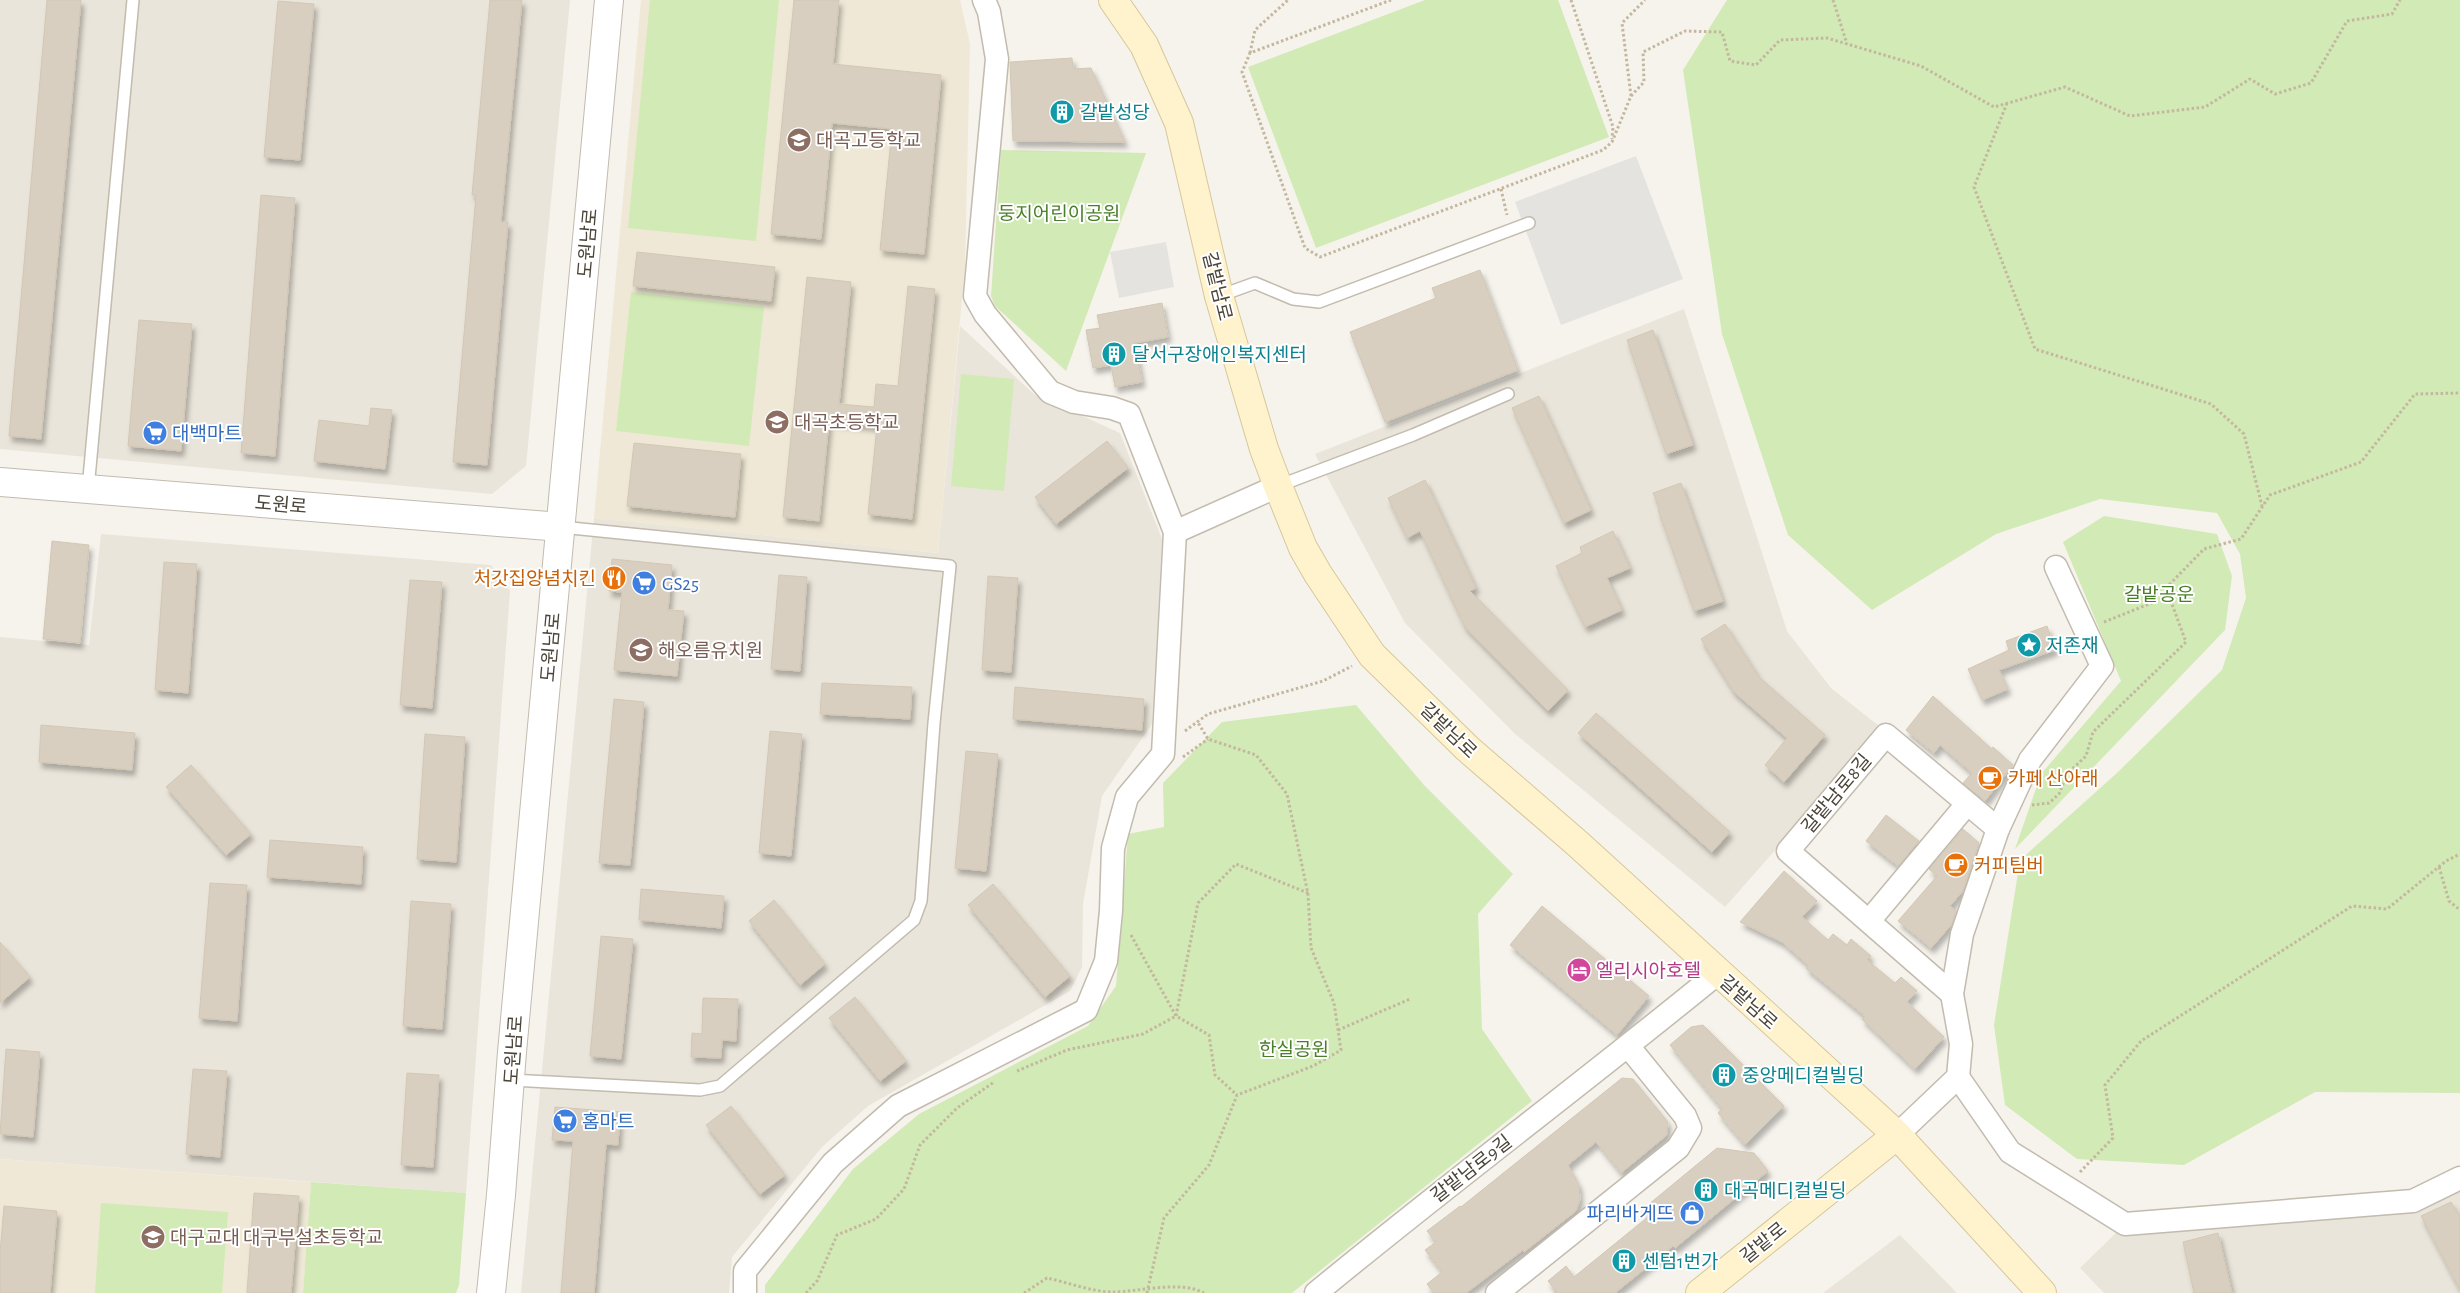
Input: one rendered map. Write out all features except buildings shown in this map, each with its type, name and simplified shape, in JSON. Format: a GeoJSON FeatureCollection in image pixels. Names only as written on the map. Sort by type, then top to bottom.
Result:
{"type":"FeatureCollection","features":[{"type":"Feature","properties":{"kind":"main road","name":"갈밭남로"},"geometry":{"type":"LineString","coordinates":[[1113,0],[1144,45],[1179,123],[1219,296],[1264,449],[1278,486],[1303,548],[1372,655],[1468,749],[1578,844],[1896,1135],[2042,1293]]}},
{"type":"Feature","properties":{"kind":"main road","name":"갈밭로"},"geometry":{"type":"LineString","coordinates":[[1700,1293],[1896,1135]]}},
{"type":"Feature","properties":{"kind":"street","name":"도원남로"},"geometry":{"type":"LineString","coordinates":[[490,1293],[609,0]]}},
{"type":"Feature","properties":{"kind":"street"},"geometry":{"type":"LineString","coordinates":[[744,1293],[745,1271],[833,1163],[898,1106],[1086,1010],[1106,961],[1111,911],[1113,848],[1127,797],[1163,754],[1171,754],[1175,532],[1129,414],[1112,408],[1074,402],[1050,392],[985,314],[974,296],[997,59],[989,12],[984,0]]}},
{"type":"Feature","properties":{"kind":"street","name":"도원로"},"geometry":{"type":"LineString","coordinates":[[0,482],[561,527]]}},
{"type":"Feature","properties":{"kind":"street"},"geometry":{"type":"LineString","coordinates":[[1175,532],[1278,486]]}},
{"type":"Feature","properties":{"kind":"street"},"geometry":{"type":"LineString","coordinates":[[2056,567],[2102,666],[2030,760],[2006,806],[1962,934],[1952,994],[1961,1044],[1958,1077],[2010,1152],[2125,1224],[2413,1201],[2460,1178]]}},
{"type":"Feature","properties":{"kind":"street","name":"갈밭남로8길"},"geometry":{"type":"LineString","coordinates":[[1952,994],[1788,850],[1886,735],[1998,829]]}},
{"type":"Feature","properties":{"kind":"street"},"geometry":{"type":"LineString","coordinates":[[1868,921],[1967,804]]}},
{"type":"Feature","properties":{"kind":"street","name":"갈밭남로9길"},"geometry":{"type":"LineString","coordinates":[[1316,1293],[1424,1204],[1628,1046],[1718,973]]}},
{"type":"Feature","properties":{"kind":"street"},"geometry":{"type":"LineString","coordinates":[[1497,1293],[1678,1148],[1690,1128],[1685,1116],[1628,1046]]}},
{"type":"Feature","properties":{"kind":"street"},"geometry":{"type":"LineString","coordinates":[[1896,1135],[1958,1077]]}},
{"type":"Feature","properties":{"kind":"lane"},"geometry":{"type":"LineString","coordinates":[[88,489],[133,0]]}},
{"type":"Feature","properties":{"kind":"lane"},"geometry":{"type":"LineString","coordinates":[[1219,296],[1255,283],[1293,299],[1319,302],[1529,223]]}},
{"type":"Feature","properties":{"kind":"lane"},"geometry":{"type":"LineString","coordinates":[[1278,486],[1413,435],[1508,394]]}},
{"type":"Feature","properties":{"kind":"lane"},"geometry":{"type":"LineString","coordinates":[[511,1080],[700,1090],[720,1086],[914,920],[921,901],[934,723],[950,566],[561,527]]}},
{"type":"Feature","properties":{"kind":"path"},"geometry":{"type":"LineString","coordinates":[[1288,0],[1255,30],[1250,54],[1242,72],[1306,248],[1320,257],[1603,150],[1612,142],[1631,96],[1644,82],[1643,52],[1685,31],[1722,32],[1730,61],[1756,65],[1780,40],[1827,38],[1921,66],[1994,107],[2065,87],[2130,116],[2205,107],[2250,79],[2275,94],[2311,83],[2347,21],[2392,14],[2400,0]]}},
{"type":"Feature","properties":{"kind":"path"},"geometry":{"type":"LineString","coordinates":[[1250,54],[1391,0]]}},
{"type":"Feature","properties":{"kind":"path"},"geometry":{"type":"LineString","coordinates":[[1571,0],[1613,127],[1612,142]]}},
{"type":"Feature","properties":{"kind":"path"},"geometry":{"type":"LineString","coordinates":[[1631,96],[1622,24],[1645,0]]}},
{"type":"Feature","properties":{"kind":"path"},"geometry":{"type":"LineString","coordinates":[[1833,0],[1847,44]]}},
{"type":"Feature","properties":{"kind":"path"},"geometry":{"type":"LineString","coordinates":[[2007,103],[1974,187],[2035,349],[2211,404],[2244,434],[2263,506]]}},
{"type":"Feature","properties":{"kind":"path"},"geometry":{"type":"LineString","coordinates":[[1501,189],[1504,206]]}},
{"type":"Feature","properties":{"kind":"path"},"geometry":{"type":"LineString","coordinates":[[2006,806],[2050,803],[2059,794],[2067,774],[2086,756],[2093,732],[2186,642],[2166,588],[2204,549],[2241,539],[2270,495],[2361,462],[2415,394],[2460,393]]}},
{"type":"Feature","properties":{"kind":"path"},"geometry":{"type":"LineString","coordinates":[[2085,630],[2169,596]]}},
{"type":"Feature","properties":{"kind":"path"},"geometry":{"type":"LineString","coordinates":[[1171,754],[1197,721],[1223,709],[1323,682],[1372,655]]}},
{"type":"Feature","properties":{"kind":"path"},"geometry":{"type":"LineString","coordinates":[[1147,1291],[1164,1218],[1208,1165],[1237,1095],[1312,1066],[1341,1050],[1334,1003],[1311,948],[1308,894],[1287,794],[1256,755],[1208,739],[1197,721]]}},
{"type":"Feature","properties":{"kind":"path"},"geometry":{"type":"LineString","coordinates":[[1171,754],[1208,739]]}},
{"type":"Feature","properties":{"kind":"path"},"geometry":{"type":"LineString","coordinates":[[2090,1202],[2076,1176],[2113,1138],[2105,1085],[2142,1042],[2352,906],[2387,909],[2439,867],[2460,854]]}},
{"type":"Feature","properties":{"kind":"path"},"geometry":{"type":"LineString","coordinates":[[1176,1016],[1198,904],[1236,864],[1308,894]]}},
{"type":"Feature","properties":{"kind":"path"},"geometry":{"type":"LineString","coordinates":[[2439,867],[2449,901],[2460,910]]}},
{"type":"Feature","properties":{"kind":"path"},"geometry":{"type":"LineString","coordinates":[[1130,928],[1132,937],[1176,1016],[1209,1035],[1214,1075],[1237,1095]]}},
{"type":"Feature","properties":{"kind":"path"},"geometry":{"type":"LineString","coordinates":[[1338,1030],[1410,999]]}},
{"type":"Feature","properties":{"kind":"path"},"geometry":{"type":"LineString","coordinates":[[1009,1074],[1067,1050],[1143,1034],[1176,1016]]}},
{"type":"Feature","properties":{"kind":"path"},"geometry":{"type":"LineString","coordinates":[[806,1293],[817,1281],[837,1235],[876,1219],[904,1189],[920,1145],[957,1108],[1000,1078]]}},
{"type":"Feature","properties":{"kind":"path"},"geometry":{"type":"LineString","coordinates":[[1024,1293],[1047,1278],[1110,1292],[1196,1288],[1204,1293]]}},
{"type":"Feature","properties":{"kind":"shaded area"},"geometry":{"type":"Polygon","coordinates":[[[0,0],[570,0],[526,466],[492,494],[0,449],[0,0]]]}},
{"type":"Feature","properties":{"kind":"shaded area"},"geometry":{"type":"Polygon","coordinates":[[[641,0],[960,0],[970,44],[965,267],[938,553],[594,518],[641,0]]]}},
{"type":"Feature","properties":{"kind":"shaded area"},"geometry":{"type":"Polygon","coordinates":[[[1636,156],[1683,279],[1561,325],[1515,202],[1636,156]]]}},
{"type":"Feature","properties":{"kind":"shaded area"},"geometry":{"type":"Polygon","coordinates":[[[1166,242],[1174,287],[1119,298],[1110,252],[1166,242]]]}},
{"type":"Feature","properties":{"kind":"shaded area"},"geometry":{"type":"Polygon","coordinates":[[[1684,309],[1787,631],[1831,688],[1879,726],[1870,743],[1725,907],[1514,733],[1405,623],[1315,454],[1684,309]]]}},
{"type":"Feature","properties":{"kind":"shaded area"},"geometry":{"type":"Polygon","coordinates":[[[960,326],[1034,394],[1120,433],[1162,539],[1152,724],[1102,796],[1083,904],[1082,967],[1070,991],[868,1106],[822,1147],[732,1257],[729,1293],[521,1293],[594,518],[938,553],[960,326]]]}},
{"type":"Feature","properties":{"kind":"shaded area"},"geometry":{"type":"Polygon","coordinates":[[[101,534],[491,565],[510,591],[466,1193],[0,1159],[0,637],[89,645],[101,534]]]}},
{"type":"Feature","properties":{"kind":"shaded area","name":"대구교대 대구부설초등학교"},"geometry":{"type":"Polygon","coordinates":[[[0,1159],[311,1182],[303,1293],[0,1293],[0,1159]]]}},
{"type":"Feature","properties":{"kind":"shaded area"},"geometry":{"type":"Polygon","coordinates":[[[2460,1178],[2460,1293],[2104,1293],[2080,1268],[2125,1224],[2413,1201],[2460,1178]]]}},
{"type":"Feature","properties":{"kind":"shaded area"},"geometry":{"type":"Polygon","coordinates":[[[1900,1235],[1957,1293],[1823,1293],[1900,1235]]]}},
{"type":"Feature","properties":{"kind":"green space"},"geometry":{"type":"Polygon","coordinates":[[[650,0],[779,0],[756,241],[628,228],[650,0]]]}},
{"type":"Feature","properties":{"kind":"green space"},"geometry":{"type":"Polygon","coordinates":[[[1425,0],[1558,0],[1609,137],[1316,248],[1248,67],[1425,0]]]}},
{"type":"Feature","properties":{"kind":"green space"},"geometry":{"type":"Polygon","coordinates":[[[1727,0],[2460,0],[2460,1093],[2315,1092],[2184,1165],[2077,1159],[2005,1105],[1994,1025],[2020,860],[2118,772],[2222,670],[2246,598],[2240,554],[2217,513],[2100,499],[1996,534],[1872,610],[1788,535],[1722,334],[1683,70],[1727,0]]]}},
{"type":"Feature","properties":{"kind":"green space","name":"둥지어린이공원"},"geometry":{"type":"Polygon","coordinates":[[[1001,150],[1146,153],[1066,371],[995,306],[991,296],[1001,150]]]}},
{"type":"Feature","properties":{"kind":"green space"},"geometry":{"type":"Polygon","coordinates":[[[631,292],[764,307],[749,446],[616,431],[631,292]]]}},
{"type":"Feature","properties":{"kind":"green space"},"geometry":{"type":"Polygon","coordinates":[[[961,374],[1014,379],[1004,491],[951,486],[961,374]]]}},
{"type":"Feature","properties":{"kind":"green space","name":"갈밭공운"},"geometry":{"type":"Polygon","coordinates":[[[2104,516],[2217,534],[2232,576],[2225,630],[2015,849],[2041,774],[2121,681],[2063,542],[2104,516]]]}},
{"type":"Feature","properties":{"kind":"green space","name":"한실공원"},"geometry":{"type":"Polygon","coordinates":[[[1356,705],[1424,785],[1513,874],[1478,914],[1482,1029],[1532,1101],[1292,1293],[765,1293],[765,1285],[853,1169],[919,1114],[1088,1026],[1116,986],[1128,834],[1164,827],[1163,783],[1222,722],[1356,705]]]}},
{"type":"Feature","properties":{"kind":"green space"},"geometry":{"type":"Polygon","coordinates":[[[311,1182],[466,1193],[459,1285],[456,1293],[303,1293],[311,1182]]]}},
{"type":"Feature","properties":{"kind":"green space"},"geometry":{"type":"Polygon","coordinates":[[[101,1203],[228,1212],[222,1293],[95,1293],[101,1203]]]}},
{"type":"Feature","properties":{"kind":"place","name":"갈밭성당"},"geometry":{"type":"Point","coordinates":[1062,112]}},
{"type":"Feature","properties":{"kind":"place","name":"대곡고등학교"},"geometry":{"type":"Point","coordinates":[799,140]}},
{"type":"Feature","properties":{"kind":"place","name":"달서구장애인복지센터"},"geometry":{"type":"Point","coordinates":[1114,354]}},
{"type":"Feature","properties":{"kind":"place","name":"대곡초등학교"},"geometry":{"type":"Point","coordinates":[777,422]}},
{"type":"Feature","properties":{"kind":"place","name":"대백마트"},"geometry":{"type":"Point","coordinates":[155,433]}},
{"type":"Feature","properties":{"kind":"place","name":"처갓집양념치킨"},"geometry":{"type":"Point","coordinates":[614,578]}},
{"type":"Feature","properties":{"kind":"place","name":"GS25"},"geometry":{"type":"Point","coordinates":[644,583]}},
{"type":"Feature","properties":{"kind":"place","name":"저존재"},"geometry":{"type":"Point","coordinates":[2029,645]}},
{"type":"Feature","properties":{"kind":"place","name":"해오름유치원"},"geometry":{"type":"Point","coordinates":[641,650]}},
{"type":"Feature","properties":{"kind":"place","name":"카페 산아래"},"geometry":{"type":"Point","coordinates":[1990,778]}},
{"type":"Feature","properties":{"kind":"place","name":"커피팀버"},"geometry":{"type":"Point","coordinates":[1956,865]}},
{"type":"Feature","properties":{"kind":"place","name":"엘리시아호텔"},"geometry":{"type":"Point","coordinates":[1579,970]}},
{"type":"Feature","properties":{"kind":"place","name":"중앙메디컬빌딩"},"geometry":{"type":"Point","coordinates":[1724,1075]}},
{"type":"Feature","properties":{"kind":"place","name":"홈마트"},"geometry":{"type":"Point","coordinates":[565,1121]}},
{"type":"Feature","properties":{"kind":"place","name":"대곡메디컬빌딩"},"geometry":{"type":"Point","coordinates":[1706,1190]}},
{"type":"Feature","properties":{"kind":"place","name":"파리바게뜨"},"geometry":{"type":"Point","coordinates":[1692,1213]}},
{"type":"Feature","properties":{"kind":"place","name":"대구교대 대구부설초등학교"},"geometry":{"type":"Point","coordinates":[153,1237]}},
{"type":"Feature","properties":{"kind":"place","name":"센텀1번가"},"geometry":{"type":"Point","coordinates":[1624,1261]}}]}
